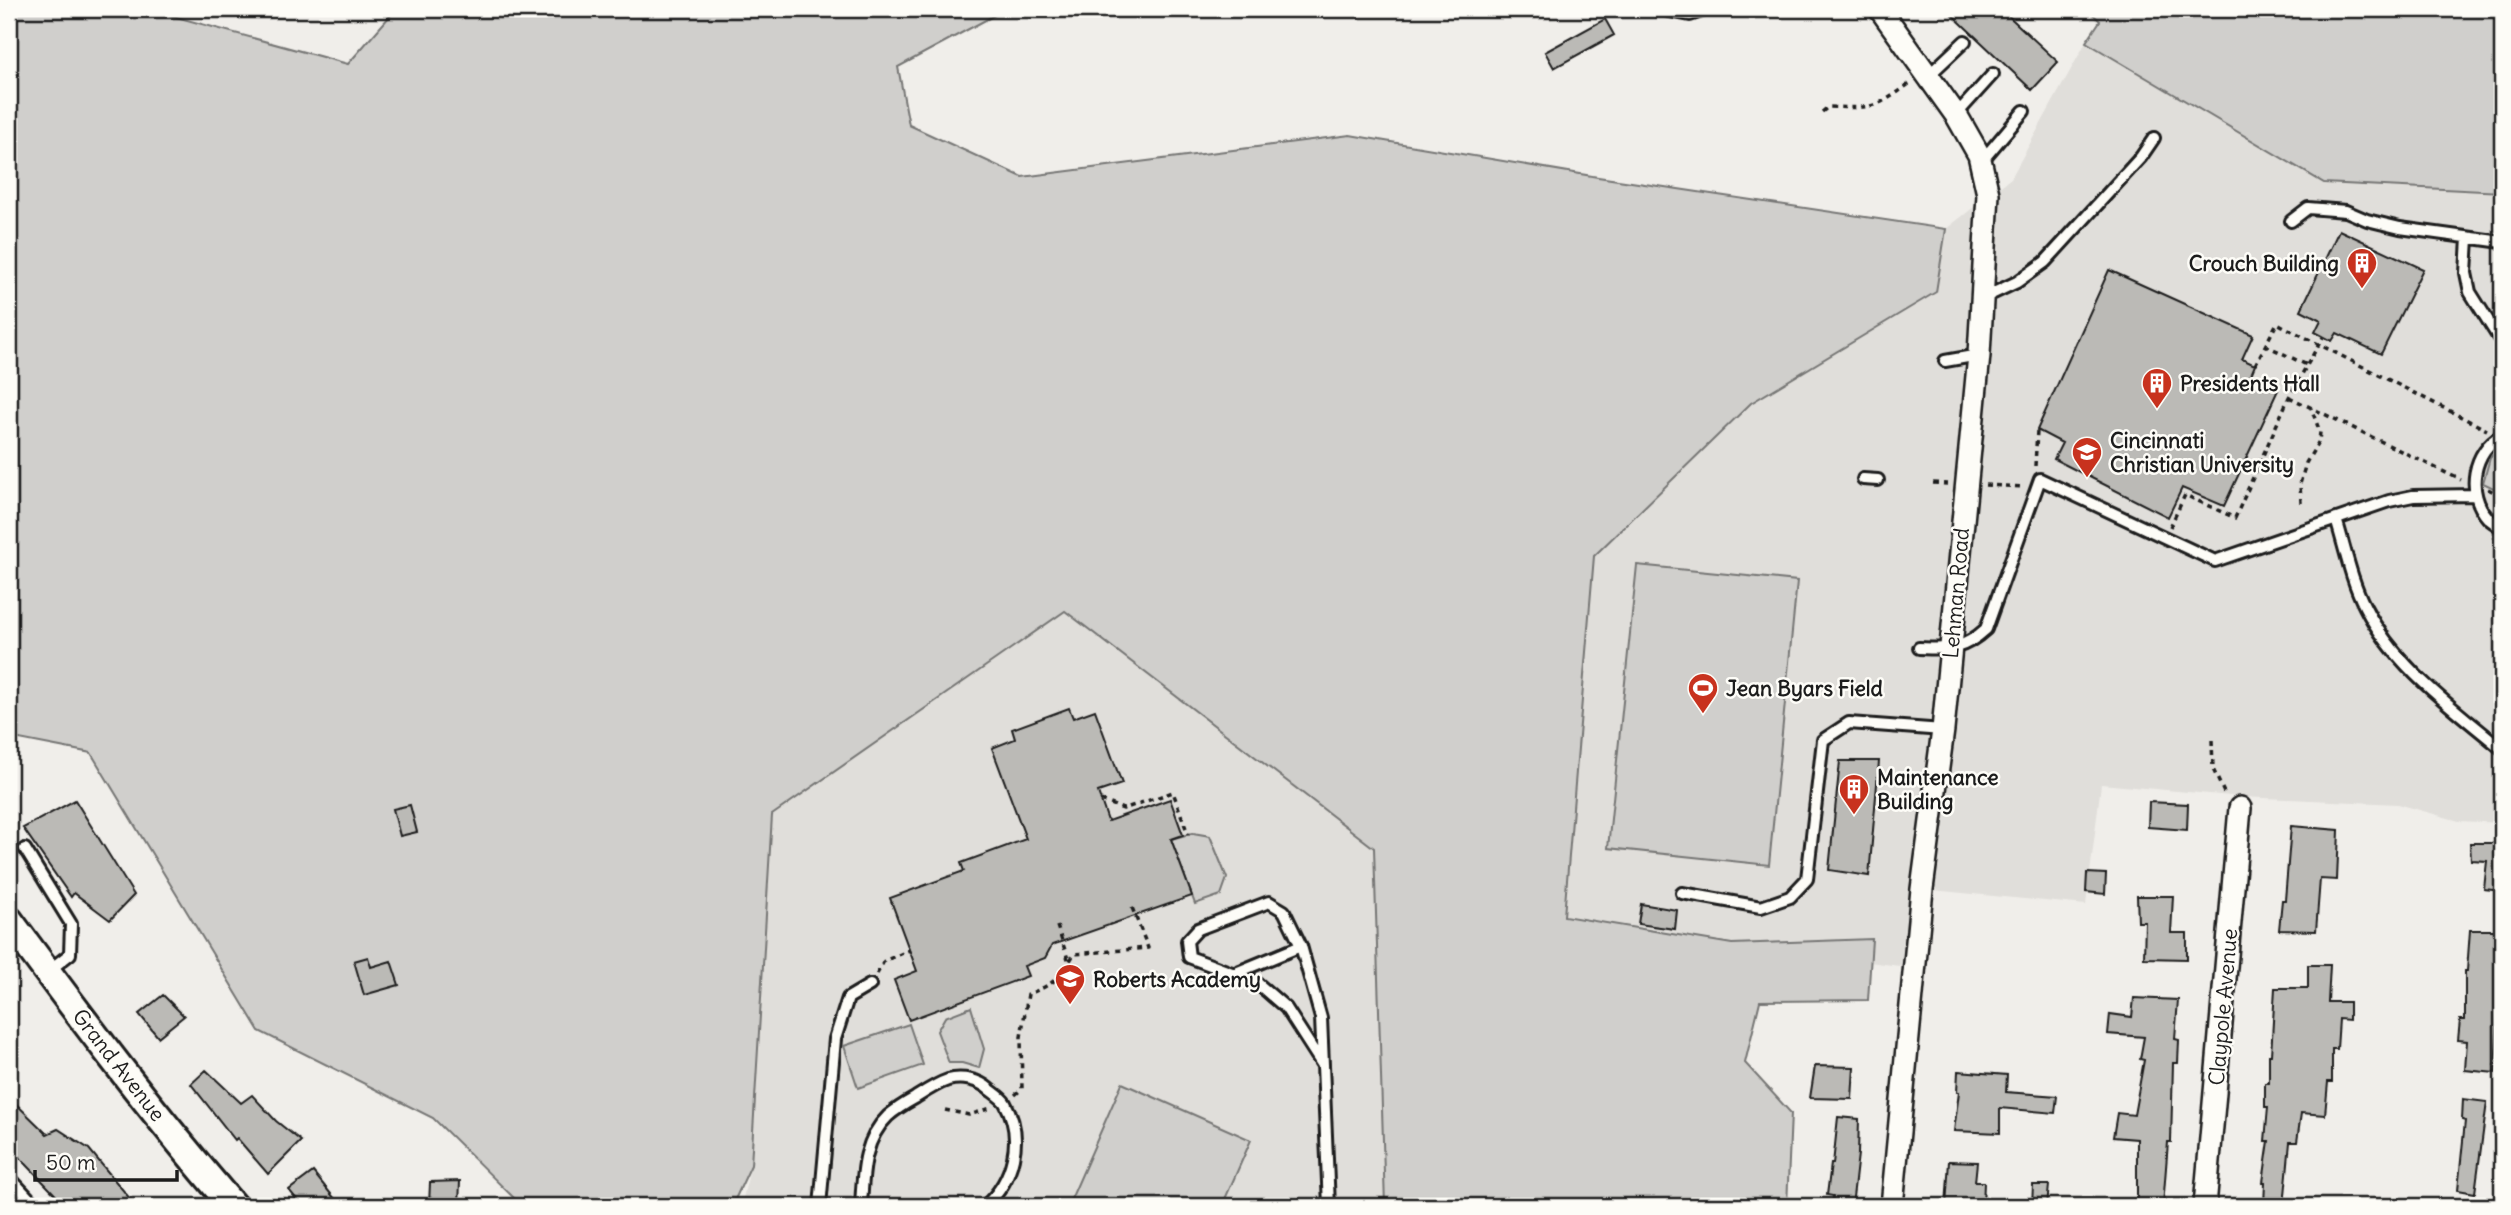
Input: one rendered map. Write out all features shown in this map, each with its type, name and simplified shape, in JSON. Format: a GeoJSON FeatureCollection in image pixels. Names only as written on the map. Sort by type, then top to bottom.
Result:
{"type":"FeatureCollection","features":[{"type":"Feature","properties":{"kind":"street","name":"Lehman Road"},"geometry":{"type":"LineString","coordinates":[[1880,9],[1956,116],[1979,155],[1988,194],[1979,355],[1943,730],[1922,889],[1892,1206]]}},
{"type":"Feature","properties":{"kind":"street","name":"Claypole Avenue"},"geometry":{"type":"LineString","coordinates":[[2205,1206],[2233,804]]}},
{"type":"Feature","properties":{"kind":"street","name":"Grand Avenue"},"geometry":{"type":"LineString","coordinates":[[9,920],[47,972],[233,1206]]}},
{"type":"Feature","properties":{"kind":"lane"},"geometry":{"type":"LineString","coordinates":[[1660,9],[1690,15],[1708,9]]}},
{"type":"Feature","properties":{"kind":"lane"},"geometry":{"type":"LineString","coordinates":[[1926,74],[1965,41]]}},
{"type":"Feature","properties":{"kind":"lane"},"geometry":{"type":"LineString","coordinates":[[1956,116],[1993,74]]}},
{"type":"Feature","properties":{"kind":"lane"},"geometry":{"type":"LineString","coordinates":[[1980,163],[2024,111]]}},
{"type":"Feature","properties":{"kind":"lane"},"geometry":{"type":"LineString","coordinates":[[1983,298],[2017,282],[2045,262],[2141,157],[2154,138]]}},
{"type":"Feature","properties":{"kind":"lane"},"geometry":{"type":"LineString","coordinates":[[2291,221],[2308,208],[2346,211],[2367,220],[2400,228],[2502,242]]}},
{"type":"Feature","properties":{"kind":"lane"},"geometry":{"type":"LineString","coordinates":[[2468,237],[2466,273],[2470,292],[2502,343]]}},
{"type":"Feature","properties":{"kind":"lane"},"geometry":{"type":"LineString","coordinates":[[1945,361],[1979,355]]}},
{"type":"Feature","properties":{"kind":"lane"},"geometry":{"type":"LineString","coordinates":[[2500,436],[2490,442],[2477,462],[2474,489],[2488,518],[2502,528]]}},
{"type":"Feature","properties":{"kind":"lane"},"geometry":{"type":"LineString","coordinates":[[1863,479],[1878,480]]}},
{"type":"Feature","properties":{"kind":"lane"},"geometry":{"type":"LineString","coordinates":[[1919,648],[1950,649],[1971,642],[1986,629],[2040,479],[2215,561],[2389,501],[2474,489]]}},
{"type":"Feature","properties":{"kind":"lane"},"geometry":{"type":"LineString","coordinates":[[2336,519],[2363,604],[2382,637],[2413,672],[2502,749]]}},
{"type":"Feature","properties":{"kind":"lane"},"geometry":{"type":"LineString","coordinates":[[1682,893],[1761,907],[1790,897],[1807,879],[1823,740],[1849,723],[1943,730]]}},
{"type":"Feature","properties":{"kind":"lane"},"geometry":{"type":"LineString","coordinates":[[25,849],[71,924],[70,954],[47,972]]}},
{"type":"Feature","properties":{"kind":"lane"},"geometry":{"type":"LineString","coordinates":[[1322,1064],[1286,1008],[1255,982],[1189,957],[1187,941],[1198,929],[1269,902],[1284,911],[1301,946],[1321,1018],[1329,1206]]}},
{"type":"Feature","properties":{"kind":"lane"},"geometry":{"type":"LineString","coordinates":[[1233,974],[1301,946]]}},
{"type":"Feature","properties":{"kind":"lane"},"geometry":{"type":"LineString","coordinates":[[820,1206],[835,1039],[848,998],[870,985]]}},
{"type":"Feature","properties":{"kind":"lane"},"geometry":{"type":"LineString","coordinates":[[860,1206],[867,1149],[876,1131],[889,1115],[950,1079],[966,1079],[984,1085],[1004,1102],[1014,1128],[1014,1155],[1009,1176],[985,1206]]}},
{"type":"Feature","properties":{"kind":"lane"},"geometry":{"type":"LineString","coordinates":[[9,1177],[36,1206]]}},
{"type":"Feature","properties":{"kind":"path"},"geometry":{"type":"LineString","coordinates":[[1822,112],[1828,107],[1870,108],[1886,101],[1926,74]]}},
{"type":"Feature","properties":{"kind":"path"},"geometry":{"type":"LineString","coordinates":[[2255,365],[2277,323],[2500,436]]}},
{"type":"Feature","properties":{"kind":"path"},"geometry":{"type":"LineString","coordinates":[[2164,537],[2185,495],[2235,518],[2289,397],[2323,337]]}},
{"type":"Feature","properties":{"kind":"path"},"geometry":{"type":"LineString","coordinates":[[2266,345],[2306,365]]}},
{"type":"Feature","properties":{"kind":"path"},"geometry":{"type":"LineString","coordinates":[[2289,397],[2474,489]]}},
{"type":"Feature","properties":{"kind":"path"},"geometry":{"type":"LineString","coordinates":[[2301,503],[2300,484],[2306,463],[2319,441],[2320,432],[2310,406]]}},
{"type":"Feature","properties":{"kind":"path"},"geometry":{"type":"LineString","coordinates":[[2034,476],[2037,430]]}},
{"type":"Feature","properties":{"kind":"path"},"geometry":{"type":"LineString","coordinates":[[1933,483],[1952,484]]}},
{"type":"Feature","properties":{"kind":"path"},"geometry":{"type":"LineString","coordinates":[[1980,485],[2033,488]]}},
{"type":"Feature","properties":{"kind":"path"},"geometry":{"type":"LineString","coordinates":[[2212,740],[2213,769],[2233,804]]}},
{"type":"Feature","properties":{"kind":"path"},"geometry":{"type":"LineString","coordinates":[[1101,800],[1124,809],[1173,792],[1188,834]]}},
{"type":"Feature","properties":{"kind":"path"},"geometry":{"type":"LineString","coordinates":[[1010,1098],[1022,1089],[1021,1037],[1028,994],[1049,986],[1074,954],[1148,947],[1131,905]]}},
{"type":"Feature","properties":{"kind":"path"},"geometry":{"type":"LineString","coordinates":[[1057,926],[1069,962]]}},
{"type":"Feature","properties":{"kind":"path"},"geometry":{"type":"LineString","coordinates":[[870,985],[884,961],[909,950]]}},
{"type":"Feature","properties":{"kind":"path"},"geometry":{"type":"LineString","coordinates":[[945,1110],[969,1115],[991,1108]]}},
{"type":"Feature","properties":{"kind":"path"},"geometry":{"type":"LineString","coordinates":[[2501,1206],[2502,1198]]}},
{"type":"Feature","properties":{"kind":"shaded area"},"geometry":{"type":"Polygon","coordinates":[[[9,9],[147,9],[348,64],[396,9],[1006,9],[898,67],[909,125],[1022,177],[1350,135],[1598,177],[1946,229],[1936,292],[1751,403],[1594,556],[1564,916],[1732,944],[1872,939],[1868,1000],[1760,1001],[1745,1063],[1791,1113],[1787,1206],[1385,1206],[1374,848],[1065,611],[772,815],[751,1165],[732,1206],[522,1206],[433,1118],[259,1031],[91,753],[9,737],[9,9]]]}},
{"type":"Feature","properties":{"kind":"shaded area"},"geometry":{"type":"Polygon","coordinates":[[[2087,9],[2502,9],[2502,192],[2324,183],[2086,42],[2100,21],[2087,9]]]}},
{"type":"Feature","properties":{"kind":"shaded area","name":"Cincinnati Christian University"},"geometry":{"type":"Polygon","coordinates":[[[2086,42],[2324,183],[2502,192],[2502,823],[2459,821],[2398,804],[2242,797],[2101,784],[2086,905],[1922,889],[1915,968],[1732,944],[1564,916],[1594,555],[1751,403],[1935,292],[1946,229],[2011,178],[2086,42]]]}},
{"type":"Feature","properties":{"kind":"shaded area"},"geometry":{"type":"Polygon","coordinates":[[[2502,446],[2502,492],[2483,483],[2490,458],[2502,446]]]}},
{"type":"Feature","properties":{"kind":"shaded area","name":"Jean Byars Field"},"geometry":{"type":"Polygon","coordinates":[[[1637,565],[1797,581],[1769,865],[1608,848],[1637,565]]]}},
{"type":"Feature","properties":{"kind":"shaded area","name":"Roberts Academy"},"geometry":{"type":"Polygon","coordinates":[[[1065,611],[1374,848],[1385,1206],[741,1206],[751,1165],[772,815],[1065,611]]]}},
{"type":"Feature","properties":{"kind":"shaded area"},"geometry":{"type":"Polygon","coordinates":[[[1193,833],[1210,836],[1227,878],[1221,895],[1195,904],[1171,839],[1193,833]]]}},
{"type":"Feature","properties":{"kind":"shaded area"},"geometry":{"type":"Polygon","coordinates":[[[971,1007],[984,1049],[979,1068],[962,1063],[949,1063],[937,1031],[945,1017],[971,1007]]]}},
{"type":"Feature","properties":{"kind":"shaded area"},"geometry":{"type":"Polygon","coordinates":[[[909,1024],[923,1065],[858,1088],[844,1046],[909,1024]]]}},
{"type":"Feature","properties":{"kind":"shaded area"},"geometry":{"type":"Polygon","coordinates":[[[1122,1083],[1251,1140],[1222,1206],[1068,1206],[1122,1083]]]}},
{"type":"Feature","properties":{"kind":"building"},"geometry":{"type":"Polygon","coordinates":[[[1946,9],[2001,9],[2058,62],[2032,90],[1946,9]]]}},
{"type":"Feature","properties":{"kind":"building"},"geometry":{"type":"Polygon","coordinates":[[[1605,19],[1614,35],[1554,68],[1545,52],[1605,19]]]}},
{"type":"Feature","properties":{"kind":"building","name":"Crouch Building"},"geometry":{"type":"Polygon","coordinates":[[[2339,230],[2423,269],[2381,354],[2337,333],[2332,341],[2315,332],[2321,320],[2301,310],[2339,230]]]}},
{"type":"Feature","properties":{"kind":"building","name":"Presidents Hall"},"geometry":{"type":"Polygon","coordinates":[[[2109,270],[2253,335],[2242,359],[2255,365],[2250,377],[2278,390],[2224,506],[2182,488],[2168,517],[2054,459],[2062,443],[2037,430],[2109,270]]]}},
{"type":"Feature","properties":{"kind":"building"},"geometry":{"type":"Polygon","coordinates":[[[1069,708],[1073,718],[1095,710],[1122,784],[1098,792],[1108,821],[1170,799],[1183,835],[1171,839],[1192,896],[1052,945],[1045,958],[1024,966],[1028,976],[909,1020],[894,980],[917,971],[890,898],[964,871],[961,863],[1026,839],[992,748],[1015,739],[1012,729],[1069,708]]]}},
{"type":"Feature","properties":{"kind":"building","name":"Maintenance Building"},"geometry":{"type":"Polygon","coordinates":[[[1840,761],[1879,761],[1869,876],[1829,870],[1840,761]]]}},
{"type":"Feature","properties":{"kind":"building"},"geometry":{"type":"Polygon","coordinates":[[[75,800],[134,895],[110,920],[74,893],[71,897],[23,828],[75,800]]]}},
{"type":"Feature","properties":{"kind":"building"},"geometry":{"type":"Polygon","coordinates":[[[2149,802],[2188,804],[2187,830],[2148,827],[2149,802]]]}},
{"type":"Feature","properties":{"kind":"building"},"geometry":{"type":"Polygon","coordinates":[[[410,805],[417,832],[400,836],[393,809],[410,805]]]}},
{"type":"Feature","properties":{"kind":"building"},"geometry":{"type":"Polygon","coordinates":[[[2291,826],[2339,830],[2337,880],[2320,879],[2316,931],[2279,930],[2282,900],[2285,900],[2291,826]]]}},
{"type":"Feature","properties":{"kind":"building"},"geometry":{"type":"Polygon","coordinates":[[[2470,843],[2502,843],[2502,891],[2484,889],[2487,861],[2471,860],[2470,843]]]}},
{"type":"Feature","properties":{"kind":"building"},"geometry":{"type":"Polygon","coordinates":[[[2087,873],[2106,874],[2105,894],[2086,892],[2087,873]]]}},
{"type":"Feature","properties":{"kind":"building"},"geometry":{"type":"Polygon","coordinates":[[[2137,896],[2173,896],[2171,933],[2187,933],[2187,959],[2144,958],[2145,922],[2138,922],[2137,896]]]}},
{"type":"Feature","properties":{"kind":"building"},"geometry":{"type":"Polygon","coordinates":[[[1641,904],[1677,910],[1675,929],[1638,924],[1641,904]]]}},
{"type":"Feature","properties":{"kind":"building"},"geometry":{"type":"Polygon","coordinates":[[[2470,930],[2502,930],[2495,1073],[2465,1070],[2467,1041],[2458,1040],[2460,1020],[2465,1020],[2465,971],[2470,930]]]}},
{"type":"Feature","properties":{"kind":"building"},"geometry":{"type":"Polygon","coordinates":[[[368,957],[371,967],[391,961],[399,985],[364,995],[354,961],[368,957]]]}},
{"type":"Feature","properties":{"kind":"building"},"geometry":{"type":"Polygon","coordinates":[[[2308,965],[2330,965],[2328,1002],[2349,1002],[2349,1020],[2339,1019],[2337,1049],[2332,1049],[2332,1082],[2328,1082],[2325,1115],[2301,1113],[2297,1142],[2290,1142],[2284,1206],[2264,1206],[2263,1182],[2269,1141],[2265,1141],[2268,1107],[2265,1107],[2265,1083],[2269,1083],[2275,988],[2308,988],[2308,965]]]}},
{"type":"Feature","properties":{"kind":"building"},"geometry":{"type":"Polygon","coordinates":[[[163,995],[184,1016],[158,1037],[139,1014],[163,995]]]}},
{"type":"Feature","properties":{"kind":"building"},"geometry":{"type":"Polygon","coordinates":[[[2134,998],[2178,1000],[2175,1039],[2179,1040],[2178,1063],[2173,1063],[2171,1142],[2168,1142],[2163,1206],[2137,1206],[2137,1139],[2113,1137],[2117,1113],[2134,1115],[2144,1060],[2140,1059],[2144,1037],[2108,1034],[2110,1014],[2132,1017],[2134,998]]]}},
{"type":"Feature","properties":{"kind":"building"},"geometry":{"type":"Polygon","coordinates":[[[1815,1066],[1854,1067],[1852,1099],[1810,1098],[1815,1066]]]}},
{"type":"Feature","properties":{"kind":"building"},"geometry":{"type":"Polygon","coordinates":[[[206,1070],[241,1103],[252,1095],[276,1121],[301,1141],[268,1174],[237,1138],[235,1140],[191,1084],[206,1070]]]}},
{"type":"Feature","properties":{"kind":"building"},"geometry":{"type":"Polygon","coordinates":[[[1958,1071],[2007,1075],[2006,1092],[2057,1096],[2055,1113],[2000,1108],[2000,1133],[1954,1131],[1959,1092],[1958,1071]]]}},
{"type":"Feature","properties":{"kind":"building"},"geometry":{"type":"Polygon","coordinates":[[[9,1097],[47,1134],[58,1129],[89,1149],[136,1206],[66,1206],[9,1146],[9,1097]]]}},
{"type":"Feature","properties":{"kind":"building"},"geometry":{"type":"Polygon","coordinates":[[[2463,1099],[2487,1102],[2475,1193],[2458,1190],[2465,1121],[2462,1120],[2463,1099]]]}},
{"type":"Feature","properties":{"kind":"building"},"geometry":{"type":"Polygon","coordinates":[[[1838,1117],[1859,1119],[1852,1206],[1832,1206],[1833,1196],[1827,1195],[1838,1117]]]}},
{"type":"Feature","properties":{"kind":"building"},"geometry":{"type":"Polygon","coordinates":[[[1949,1161],[1977,1162],[1975,1182],[1984,1182],[1983,1206],[1946,1206],[1949,1161]]]}},
{"type":"Feature","properties":{"kind":"building"},"geometry":{"type":"Polygon","coordinates":[[[313,1172],[335,1199],[327,1206],[302,1206],[289,1190],[313,1172]]]}},
{"type":"Feature","properties":{"kind":"building"},"geometry":{"type":"Polygon","coordinates":[[[460,1181],[459,1206],[429,1206],[430,1182],[460,1181]]]}},
{"type":"Feature","properties":{"kind":"building"},"geometry":{"type":"Polygon","coordinates":[[[2033,1185],[2049,1185],[2047,1206],[2032,1206],[2033,1185]]]}},
{"type":"Feature","properties":{"kind":"place","name":"Crouch Building"},"geometry":{"type":"Point","coordinates":[2362,290]}},
{"type":"Feature","properties":{"kind":"place","name":"Presidents Hall"},"geometry":{"type":"Point","coordinates":[2157,410]}},
{"type":"Feature","properties":{"kind":"place","name":"Cincinnati Christian University"},"geometry":{"type":"Point","coordinates":[2087,479]}},
{"type":"Feature","properties":{"kind":"place","name":"Jean Byars Field"},"geometry":{"type":"Point","coordinates":[1703,715]}},
{"type":"Feature","properties":{"kind":"place","name":"Maintenance Building"},"geometry":{"type":"Point","coordinates":[1854,816]}},
{"type":"Feature","properties":{"kind":"place","name":"Roberts Academy"},"geometry":{"type":"Point","coordinates":[1070,1006]}}]}
